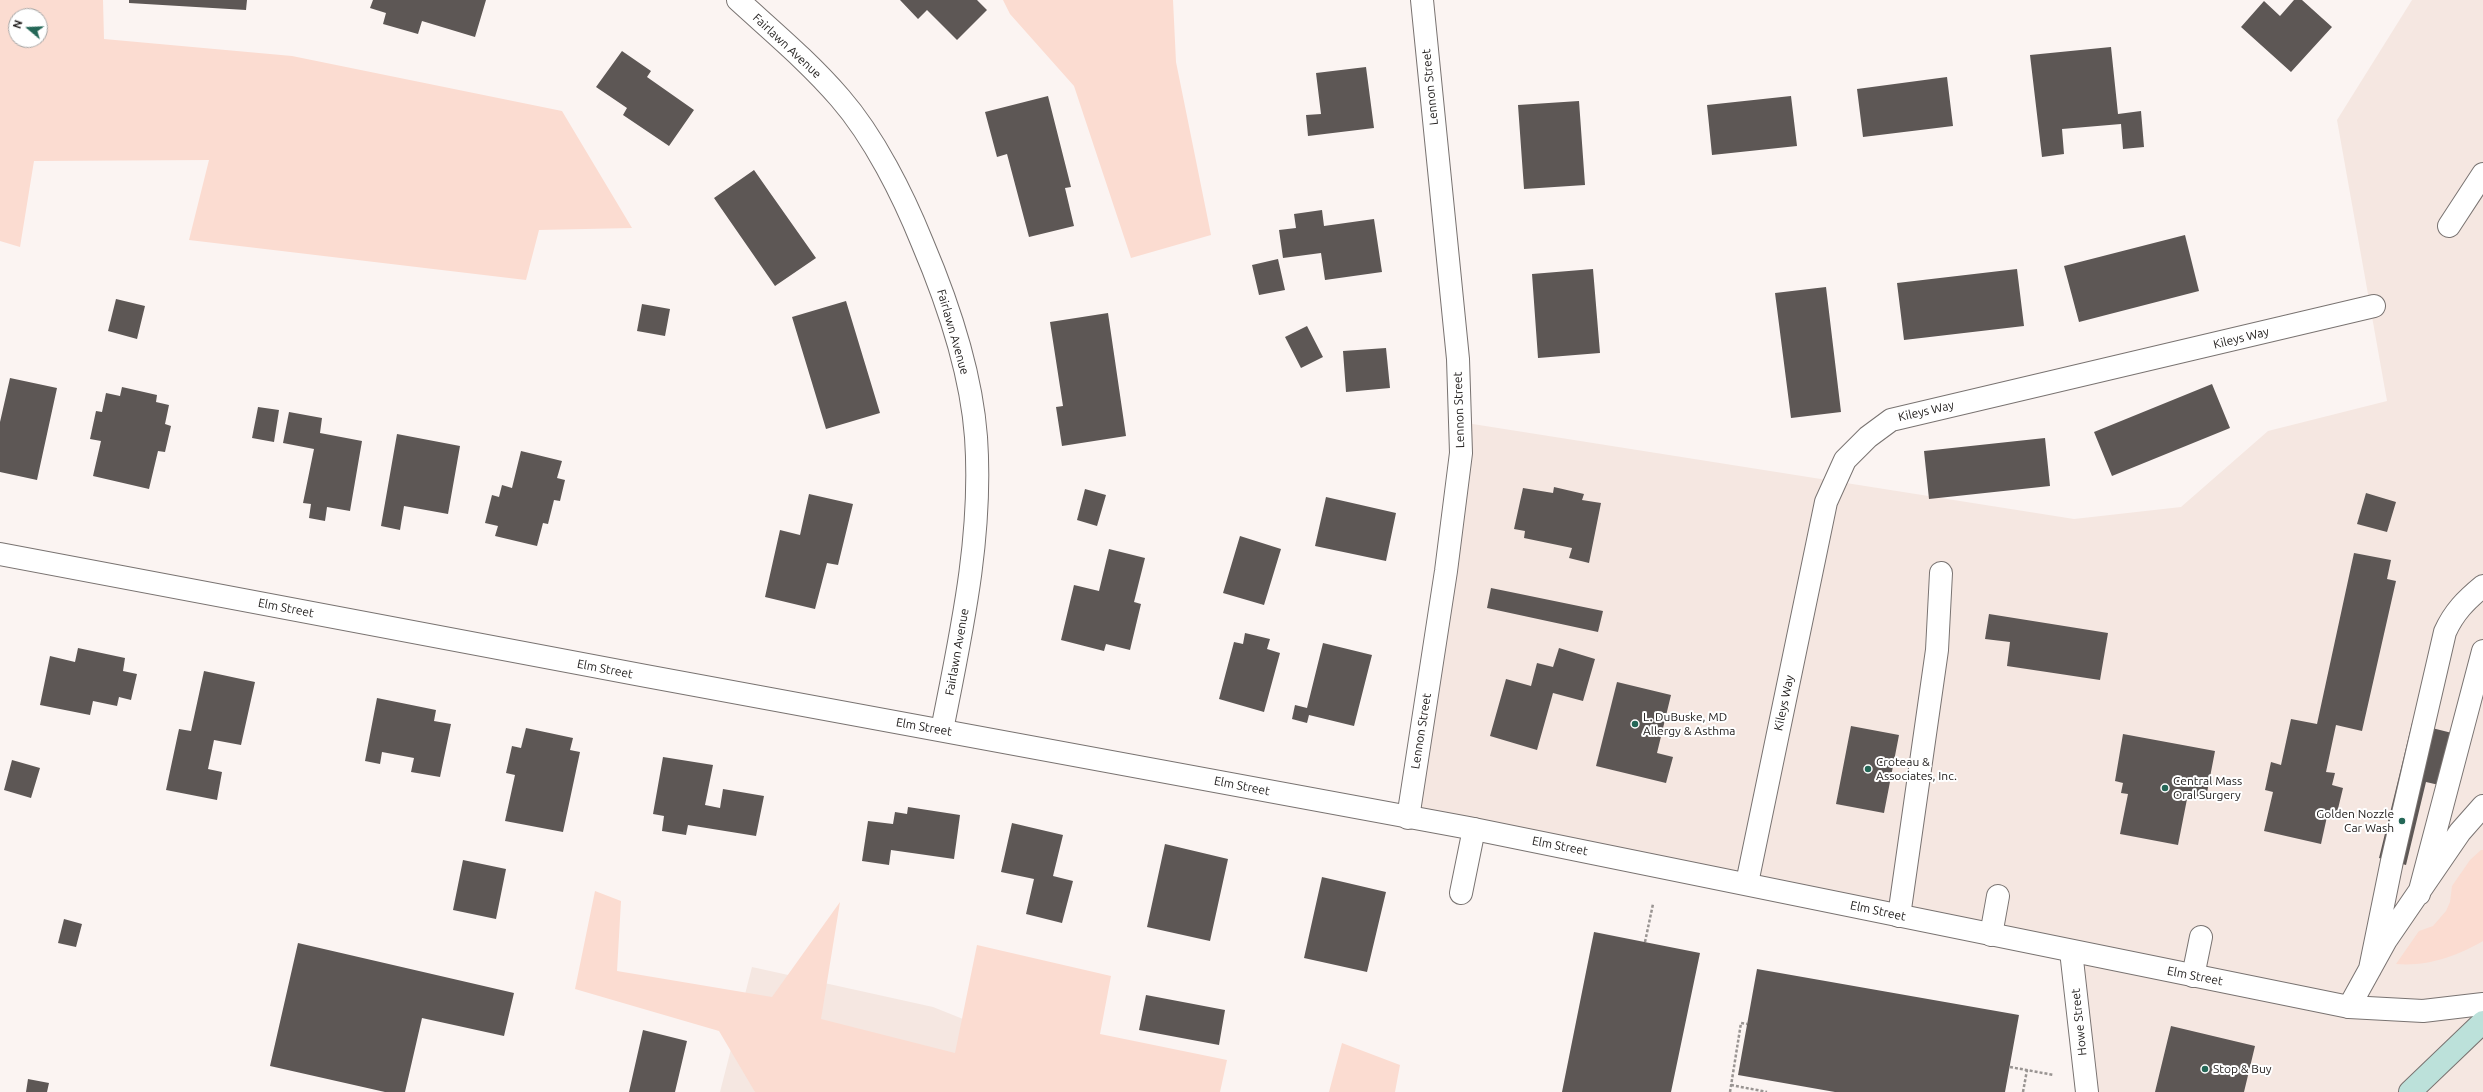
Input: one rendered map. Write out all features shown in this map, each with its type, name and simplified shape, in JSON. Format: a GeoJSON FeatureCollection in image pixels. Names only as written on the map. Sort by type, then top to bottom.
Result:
{"type":"FeatureCollection","features":[{"type":"Feature","properties":{"kind":"main road"},"geometry":{"type":"LineString","coordinates":[[2410,1092],[2483,1022]]}},
{"type":"Feature","properties":{"kind":"street","name":"Fairlawn Avenue"},"geometry":{"type":"LineString","coordinates":[[738,0],[809,64],[842,100],[880,155],[912,217],[938,280],[954,331],[971,406],[976,436],[977,482],[970,576],[942,730]]}},
{"type":"Feature","properties":{"kind":"street","name":"Lennon Street"},"geometry":{"type":"LineString","coordinates":[[1408,818],[1446,571],[1461,453],[1458,359],[1422,0]]}},
{"type":"Feature","properties":{"kind":"street"},"geometry":{"type":"LineString","coordinates":[[2449,226],[2483,174]]}},
{"type":"Feature","properties":{"kind":"street","name":"Kileys Way"},"geometry":{"type":"LineString","coordinates":[[1747,883],[1826,502],[1845,460],[1868,436],[1891,420],[2374,306]]}},
{"type":"Feature","properties":{"kind":"street","name":"Elm Street"},"geometry":{"type":"LineString","coordinates":[[0,554],[646,676],[1474,829],[1747,883],[1991,935],[2349,1007],[2423,1011],[2483,1004]]}},
{"type":"Feature","properties":{"kind":"street"},"geometry":{"type":"LineString","coordinates":[[1899,916],[1937,650],[1941,573]]}},
{"type":"Feature","properties":{"kind":"street"},"geometry":{"type":"LineString","coordinates":[[2370,969],[2392,861],[2445,632],[2459,608],[2483,586]]}},
{"type":"Feature","properties":{"kind":"street"},"geometry":{"type":"LineString","coordinates":[[2419,894],[2483,651]]}},
{"type":"Feature","properties":{"kind":"street"},"geometry":{"type":"LineString","coordinates":[[2349,1007],[2386,940],[2419,894],[2460,832],[2483,806]]}},
{"type":"Feature","properties":{"kind":"street"},"geometry":{"type":"LineString","coordinates":[[1461,893],[1474,829]]}},
{"type":"Feature","properties":{"kind":"street"},"geometry":{"type":"LineString","coordinates":[[1991,935],[1998,896]]}},
{"type":"Feature","properties":{"kind":"street"},"geometry":{"type":"LineString","coordinates":[[2193,976],[2202,936]]}},
{"type":"Feature","properties":{"kind":"street","name":"Howe Street"},"geometry":{"type":"LineString","coordinates":[[2071,951],[2087,1092]]}},
{"type":"Feature","properties":{"kind":"path"},"geometry":{"type":"LineString","coordinates":[[1645,942],[1653,904]]}},
{"type":"Feature","properties":{"kind":"path"},"geometry":{"type":"LineString","coordinates":[[1730,1092],[1740,1023],[1747,1024]]}},
{"type":"Feature","properties":{"kind":"path"},"geometry":{"type":"LineString","coordinates":[[2010,1067],[2056,1076]]}},
{"type":"Feature","properties":{"kind":"path"},"geometry":{"type":"LineString","coordinates":[[2023,1092],[2027,1070]]}},
{"type":"Feature","properties":{"kind":"path"},"geometry":{"type":"LineString","coordinates":[[1731,1085],[1767,1092]]}},
{"type":"Feature","properties":{"kind":"shaded area"},"geometry":{"type":"Polygon","coordinates":[[[0,0],[103,0],[104,39],[292,56],[562,111],[632,228],[539,230],[526,280],[189,240],[209,160],[34,161],[20,247],[0,241],[0,0]]]}},
{"type":"Feature","properties":{"kind":"shaded area"},"geometry":{"type":"Polygon","coordinates":[[[1003,0],[1173,0],[1176,62],[1211,235],[1131,258],[1074,86],[1010,14],[1003,0]]]}},
{"type":"Feature","properties":{"kind":"shaded area"},"geometry":{"type":"Polygon","coordinates":[[[2412,0],[2483,0],[2483,1092],[2087,1092],[2071,951],[1408,818],[1460,422],[2074,519],[2181,507],[2268,431],[2387,401],[2337,120],[2412,0]]]}},
{"type":"Feature","properties":{"kind":"shaded area"},"geometry":{"type":"Polygon","coordinates":[[[2481,850],[2483,850],[2483,941],[2452,956],[2430,962],[2419,964],[2396,964],[2419,931],[2433,926],[2446,911],[2450,902],[2452,886],[2470,860],[2481,850]]]}},
{"type":"Feature","properties":{"kind":"shaded area"},"geometry":{"type":"Polygon","coordinates":[[[595,891],[621,901],[617,971],[772,997],[840,902],[821,1019],[955,1053],[977,945],[1111,976],[1100,1034],[1227,1060],[1220,1092],[755,1092],[719,1031],[575,989],[595,891]]]}},
{"type":"Feature","properties":{"kind":"shaded area"},"geometry":{"type":"Polygon","coordinates":[[[752,967],[933,1007],[1098,1073],[1124,1092],[720,1092],[752,967]]]}},
{"type":"Feature","properties":{"kind":"shaded area"},"geometry":{"type":"Polygon","coordinates":[[[1342,1043],[1400,1065],[1395,1092],[1329,1092],[1342,1043]]]}},
{"type":"Feature","properties":{"kind":"building"},"geometry":{"type":"Polygon","coordinates":[[[129,0],[247,0],[246,10],[129,3],[129,0]]]}},
{"type":"Feature","properties":{"kind":"building"},"geometry":{"type":"Polygon","coordinates":[[[373,0],[486,0],[475,37],[422,21],[418,34],[383,24],[386,13],[370,8],[373,0]]]}},
{"type":"Feature","properties":{"kind":"building"},"geometry":{"type":"Polygon","coordinates":[[[900,0],[977,0],[987,10],[957,40],[927,10],[918,19],[900,0]]]}},
{"type":"Feature","properties":{"kind":"building"},"geometry":{"type":"Polygon","coordinates":[[[2294,0],[2302,0],[2332,27],[2291,72],[2241,27],[2264,1],[2280,16],[2294,0]]]}},
{"type":"Feature","properties":{"kind":"building"},"geometry":{"type":"Polygon","coordinates":[[[2111,47],[2118,114],[2141,111],[2144,147],[2123,149],[2121,124],[2062,129],[2064,154],[2042,157],[2030,55],[2111,47]]]}},
{"type":"Feature","properties":{"kind":"building"},"geometry":{"type":"Polygon","coordinates":[[[622,51],[651,71],[647,77],[694,110],[669,146],[623,115],[627,108],[596,87],[622,51]]]}},
{"type":"Feature","properties":{"kind":"building"},"geometry":{"type":"Polygon","coordinates":[[[1366,67],[1374,128],[1308,136],[1306,115],[1321,114],[1316,73],[1366,67]]]}},
{"type":"Feature","properties":{"kind":"building"},"geometry":{"type":"Polygon","coordinates":[[[1947,77],[1953,126],[1863,137],[1857,89],[1947,77]]]}},
{"type":"Feature","properties":{"kind":"building"},"geometry":{"type":"Polygon","coordinates":[[[1048,96],[1071,187],[1065,188],[1074,226],[1029,237],[1007,154],[997,157],[985,112],[1048,96]]]}},
{"type":"Feature","properties":{"kind":"building"},"geometry":{"type":"Polygon","coordinates":[[[1791,96],[1797,146],[1712,155],[1707,105],[1791,96]]]}},
{"type":"Feature","properties":{"kind":"building"},"geometry":{"type":"Polygon","coordinates":[[[1579,101],[1585,185],[1524,189],[1518,105],[1579,101]]]}},
{"type":"Feature","properties":{"kind":"building"},"geometry":{"type":"Polygon","coordinates":[[[754,170],[816,258],[775,286],[714,198],[754,170]]]}},
{"type":"Feature","properties":{"kind":"building"},"geometry":{"type":"Polygon","coordinates":[[[1322,210],[1324,226],[1374,219],[1382,272],[1325,280],[1321,253],[1283,258],[1279,230],[1296,228],[1294,214],[1322,210]]]}},
{"type":"Feature","properties":{"kind":"building"},"geometry":{"type":"Polygon","coordinates":[[[2185,235],[2199,291],[2079,322],[2064,266],[2185,235]]]}},
{"type":"Feature","properties":{"kind":"building"},"geometry":{"type":"Polygon","coordinates":[[[1278,259],[1285,290],[1259,295],[1252,265],[1278,259]]]}},
{"type":"Feature","properties":{"kind":"building"},"geometry":{"type":"Polygon","coordinates":[[[1593,269],[1600,353],[1538,358],[1532,274],[1593,269]]]}},
{"type":"Feature","properties":{"kind":"building"},"geometry":{"type":"Polygon","coordinates":[[[2017,269],[2024,326],[1904,340],[1897,283],[2017,269]]]}},
{"type":"Feature","properties":{"kind":"building"},"geometry":{"type":"Polygon","coordinates":[[[1826,287],[1841,412],[1791,418],[1775,293],[1826,287]]]}},
{"type":"Feature","properties":{"kind":"building"},"geometry":{"type":"Polygon","coordinates":[[[116,299],[145,306],[137,339],[108,331],[116,299]]]}},
{"type":"Feature","properties":{"kind":"building"},"geometry":{"type":"Polygon","coordinates":[[[846,301],[880,413],[826,429],[792,317],[846,301]]]}},
{"type":"Feature","properties":{"kind":"building"},"geometry":{"type":"Polygon","coordinates":[[[642,304],[670,309],[665,336],[637,331],[642,304]]]}},
{"type":"Feature","properties":{"kind":"building"},"geometry":{"type":"Polygon","coordinates":[[[1108,313],[1126,436],[1062,446],[1056,407],[1063,406],[1050,322],[1108,313]]]}},
{"type":"Feature","properties":{"kind":"building"},"geometry":{"type":"Polygon","coordinates":[[[1307,326],[1323,357],[1301,368],[1285,337],[1307,326]]]}},
{"type":"Feature","properties":{"kind":"building"},"geometry":{"type":"Polygon","coordinates":[[[1386,348],[1390,388],[1346,392],[1343,351],[1386,348]]]}},
{"type":"Feature","properties":{"kind":"building"},"geometry":{"type":"Polygon","coordinates":[[[10,378],[57,388],[37,480],[0,472],[0,422],[10,378]]]}},
{"type":"Feature","properties":{"kind":"building"},"geometry":{"type":"Polygon","coordinates":[[[2212,384],[2230,428],[2112,476],[2094,432],[2212,384]]]}},
{"type":"Feature","properties":{"kind":"building"},"geometry":{"type":"Polygon","coordinates":[[[122,387],[157,395],[156,402],[169,405],[165,424],[171,426],[165,452],[158,451],[149,489],[93,476],[101,441],[90,439],[96,411],[102,412],[106,393],[120,396],[122,387]]]}},
{"type":"Feature","properties":{"kind":"building"},"geometry":{"type":"Polygon","coordinates":[[[258,407],[279,410],[274,442],[252,438],[258,407]]]}},
{"type":"Feature","properties":{"kind":"building"},"geometry":{"type":"Polygon","coordinates":[[[289,412],[322,418],[320,433],[362,441],[350,511],[327,507],[325,521],[309,518],[311,504],[303,503],[314,449],[283,443],[289,412]]]}},
{"type":"Feature","properties":{"kind":"building"},"geometry":{"type":"Polygon","coordinates":[[[397,434],[460,446],[448,514],[404,506],[400,530],[381,526],[397,434]]]}},
{"type":"Feature","properties":{"kind":"building"},"geometry":{"type":"Polygon","coordinates":[[[2045,438],[2050,486],[1929,499],[1924,451],[2045,438]]]}},
{"type":"Feature","properties":{"kind":"building"},"geometry":{"type":"Polygon","coordinates":[[[521,451],[562,461],[557,478],[565,480],[560,501],[554,500],[548,524],[543,523],[537,546],[495,536],[498,526],[485,523],[492,495],[499,497],[502,485],[512,488],[521,451]]]}},
{"type":"Feature","properties":{"kind":"building"},"geometry":{"type":"Polygon","coordinates":[[[1554,487],[1584,494],[1582,500],[1601,503],[1589,563],[1569,558],[1572,548],[1524,538],[1525,531],[1514,529],[1523,488],[1553,493],[1554,487]]]}},
{"type":"Feature","properties":{"kind":"building"},"geometry":{"type":"Polygon","coordinates":[[[1085,489],[1106,495],[1097,526],[1077,520],[1085,489]]]}},
{"type":"Feature","properties":{"kind":"building"},"geometry":{"type":"Polygon","coordinates":[[[2366,493],[2396,502],[2387,532],[2357,524],[2366,493]]]}},
{"type":"Feature","properties":{"kind":"building"},"geometry":{"type":"Polygon","coordinates":[[[809,494],[853,504],[838,565],[827,563],[815,609],[765,597],[780,530],[800,535],[809,494]]]}},
{"type":"Feature","properties":{"kind":"building"},"geometry":{"type":"Polygon","coordinates":[[[1326,497],[1396,513],[1386,561],[1315,546],[1326,497]]]}},
{"type":"Feature","properties":{"kind":"building"},"geometry":{"type":"Polygon","coordinates":[[[1240,536],[1281,549],[1264,605],[1223,593],[1240,536]]]}},
{"type":"Feature","properties":{"kind":"building"},"geometry":{"type":"Polygon","coordinates":[[[1109,549],[1145,558],[1134,602],[1141,604],[1130,650],[1106,644],[1104,651],[1061,640],[1074,585],[1099,591],[1109,549]]]}},
{"type":"Feature","properties":{"kind":"building"},"geometry":{"type":"Polygon","coordinates":[[[2354,553],[2391,560],[2387,579],[2396,581],[2362,731],[2336,725],[2326,772],[2335,773],[2332,785],[2343,788],[2337,813],[2328,812],[2321,844],[2264,831],[2273,792],[2265,790],[2271,762],[2281,765],[2291,719],[2317,724],[2354,553]]]}},
{"type":"Feature","properties":{"kind":"building"},"geometry":{"type":"Polygon","coordinates":[[[1491,588],[1603,611],[1598,632],[1487,608],[1491,588]]]}},
{"type":"Feature","properties":{"kind":"building"},"geometry":{"type":"Polygon","coordinates":[[[1989,614],[2108,633],[2100,680],[2007,666],[2010,642],[1985,639],[1989,614]]]}},
{"type":"Feature","properties":{"kind":"building"},"geometry":{"type":"Polygon","coordinates":[[[1245,633],[1270,639],[1267,649],[1280,653],[1264,712],[1219,699],[1234,642],[1243,644],[1245,633]]]}},
{"type":"Feature","properties":{"kind":"building"},"geometry":{"type":"Polygon","coordinates":[[[1323,643],[1372,655],[1354,726],[1309,715],[1307,723],[1292,719],[1295,705],[1307,708],[1323,643]]]}},
{"type":"Feature","properties":{"kind":"building"},"geometry":{"type":"Polygon","coordinates":[[[78,648],[125,658],[123,671],[137,674],[131,700],[119,697],[117,706],[93,701],[90,715],[40,705],[50,656],[75,662],[78,648]]]}},
{"type":"Feature","properties":{"kind":"building"},"geometry":{"type":"Polygon","coordinates":[[[1559,648],[1595,659],[1583,701],[1553,693],[1537,750],[1490,736],[1506,679],[1531,686],[1537,663],[1553,667],[1559,648]]]}},
{"type":"Feature","properties":{"kind":"building"},"geometry":{"type":"Polygon","coordinates":[[[204,671],[255,682],[241,745],[214,740],[208,769],[222,772],[217,800],[166,790],[179,729],[191,731],[204,671]]]}},
{"type":"Feature","properties":{"kind":"building","name":"L. DuBuske, MD Allergy & Asthma"},"geometry":{"type":"Polygon","coordinates":[[[1617,682],[1671,695],[1657,753],[1673,757],[1666,783],[1596,766],[1617,682]]]}},
{"type":"Feature","properties":{"kind":"building"},"geometry":{"type":"Polygon","coordinates":[[[377,698],[436,710],[434,721],[451,724],[440,777],[411,772],[414,758],[382,752],[380,764],[365,761],[377,698]]]}},
{"type":"Feature","properties":{"kind":"building","name":"Golden Nozzle Car Wash"},"geometry":{"type":"Polygon","coordinates":[[[2412,723],[2452,733],[2439,785],[2426,782],[2406,865],[2379,858],[2412,723]]]}},
{"type":"Feature","properties":{"kind":"building","name":"Croteau & Associates, Inc."},"geometry":{"type":"Polygon","coordinates":[[[1851,726],[1899,735],[1884,813],[1836,804],[1851,726]]]}},
{"type":"Feature","properties":{"kind":"building"},"geometry":{"type":"Polygon","coordinates":[[[526,728],[573,738],[570,750],[580,752],[563,832],[505,821],[515,775],[506,773],[512,746],[521,748],[526,728]]]}},
{"type":"Feature","properties":{"kind":"building","name":"Central Mass Oral Surgery"},"geometry":{"type":"Polygon","coordinates":[[[2123,734],[2215,751],[2206,798],[2188,794],[2178,845],[2120,834],[2128,794],[2121,793],[2123,783],[2115,781],[2123,734]]]}},
{"type":"Feature","properties":{"kind":"building"},"geometry":{"type":"Polygon","coordinates":[[[663,757],[713,765],[705,805],[720,808],[723,789],[764,796],[756,836],[688,825],[686,835],[662,831],[664,816],[653,814],[663,757]]]}},
{"type":"Feature","properties":{"kind":"building"},"geometry":{"type":"Polygon","coordinates":[[[12,760],[40,768],[31,798],[4,790],[12,760]]]}},
{"type":"Feature","properties":{"kind":"building"},"geometry":{"type":"Polygon","coordinates":[[[908,807],[960,815],[954,859],[891,850],[889,865],[862,861],[868,821],[893,824],[895,812],[907,814],[908,807]]]}},
{"type":"Feature","properties":{"kind":"building"},"geometry":{"type":"Polygon","coordinates":[[[1012,823],[1063,835],[1053,876],[1073,881],[1062,923],[1026,914],[1034,879],[1001,872],[1012,823]]]}},
{"type":"Feature","properties":{"kind":"building"},"geometry":{"type":"Polygon","coordinates":[[[1165,844],[1228,859],[1210,941],[1147,927],[1165,844]]]}},
{"type":"Feature","properties":{"kind":"building"},"geometry":{"type":"Polygon","coordinates":[[[463,860],[506,869],[496,919],[453,910],[463,860]]]}},
{"type":"Feature","properties":{"kind":"building"},"geometry":{"type":"Polygon","coordinates":[[[1322,877],[1386,892],[1367,972],[1304,958],[1322,877]]]}},
{"type":"Feature","properties":{"kind":"building"},"geometry":{"type":"Polygon","coordinates":[[[64,919],[82,924],[76,947],[58,943],[64,919]]]}},
{"type":"Feature","properties":{"kind":"building"},"geometry":{"type":"Polygon","coordinates":[[[1594,932],[1700,953],[1671,1092],[1562,1092],[1594,932]]]}},
{"type":"Feature","properties":{"kind":"building"},"geometry":{"type":"Polygon","coordinates":[[[298,943],[514,993],[504,1036],[422,1018],[405,1092],[385,1092],[270,1066],[298,943]]]}},
{"type":"Feature","properties":{"kind":"building"},"geometry":{"type":"Polygon","coordinates":[[[1757,969],[2019,1015],[2005,1092],[1835,1092],[1738,1075],[1757,969]]]}},
{"type":"Feature","properties":{"kind":"building"},"geometry":{"type":"Polygon","coordinates":[[[1146,995],[1225,1010],[1219,1045],[1139,1030],[1146,995]]]}},
{"type":"Feature","properties":{"kind":"building","name":"Stop & Buy"},"geometry":{"type":"Polygon","coordinates":[[[2171,1026],[2255,1046],[2244,1092],[2155,1092],[2171,1026]]]}},
{"type":"Feature","properties":{"kind":"building"},"geometry":{"type":"Polygon","coordinates":[[[643,1030],[687,1041],[675,1092],[629,1092],[643,1030]]]}},
{"type":"Feature","properties":{"kind":"building"},"geometry":{"type":"Polygon","coordinates":[[[28,1079],[49,1083],[47,1092],[26,1092],[28,1079]]]}},
{"type":"Feature","properties":{"kind":"place","name":"L. DuBuske, MD Allergy & Asthma"},"geometry":{"type":"Point","coordinates":[1635,724]}},
{"type":"Feature","properties":{"kind":"place","name":"Croteau & Associates, Inc."},"geometry":{"type":"Point","coordinates":[1868,769]}},
{"type":"Feature","properties":{"kind":"place","name":"Central Mass Oral Surgery"},"geometry":{"type":"Point","coordinates":[2165,788]}},
{"type":"Feature","properties":{"kind":"place","name":"Golden Nozzle Car Wash"},"geometry":{"type":"Point","coordinates":[2402,821]}},
{"type":"Feature","properties":{"kind":"place","name":"Stop & Buy"},"geometry":{"type":"Point","coordinates":[2205,1069]}}]}
